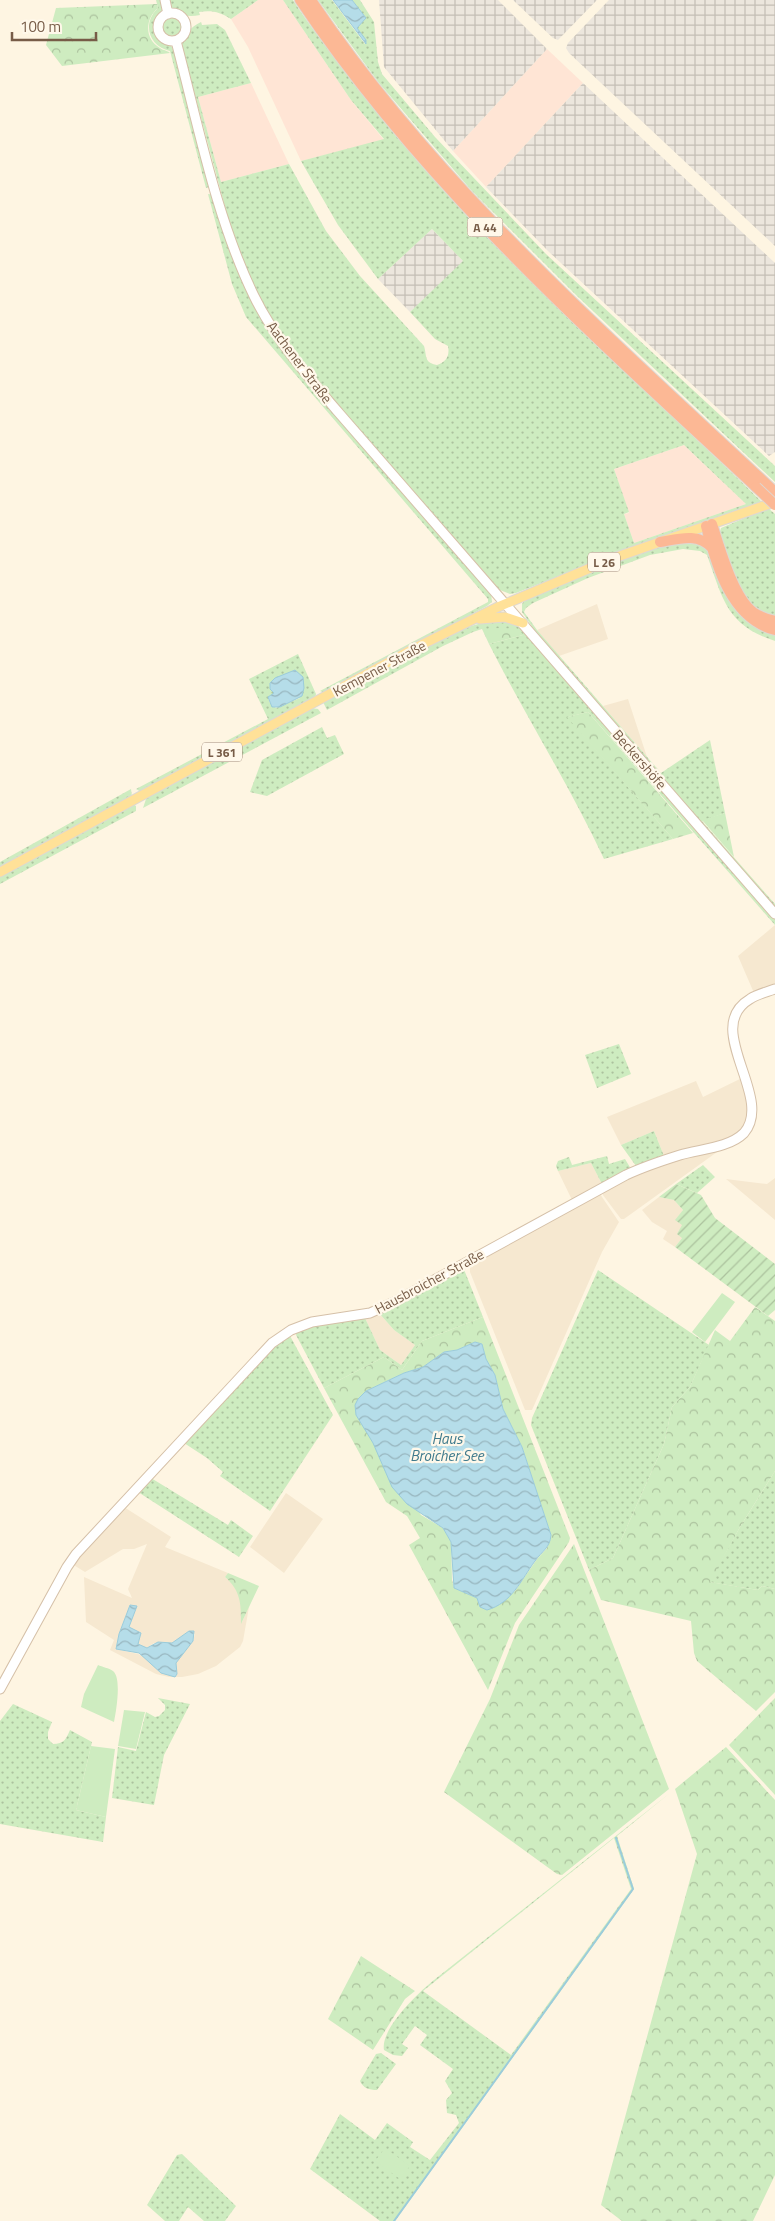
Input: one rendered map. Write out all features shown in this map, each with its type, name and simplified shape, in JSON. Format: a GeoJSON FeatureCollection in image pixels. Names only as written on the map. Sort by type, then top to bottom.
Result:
{"type":"FeatureCollection","features":[{"type":"Feature","properties":{"kind":"highway","name":"A 44"},"geometry":{"type":"LineString","coordinates":[[300,0],[374,102],[466,207],[561,303],[760,484],[775,492]]}},
{"type":"Feature","properties":{"kind":"highway","name":"A 44"},"geometry":{"type":"LineString","coordinates":[[311,0],[388,103],[484,212],[760,484],[775,503]]}},
{"type":"Feature","properties":{"kind":"highway"},"geometry":{"type":"LineString","coordinates":[[709,525],[714,551],[728,588],[739,608],[755,622],[775,630]]}},
{"type":"Feature","properties":{"kind":"highway"},"geometry":{"type":"LineString","coordinates":[[709,525],[742,601],[753,612],[766,619],[775,621]]}},
{"type":"Feature","properties":{"kind":"highway"},"geometry":{"type":"LineString","coordinates":[[660,542],[698,538],[706,542],[714,551]]}},
{"type":"Feature","properties":{"kind":"main road","name":"Kempener Straße"},"geometry":{"type":"LineString","coordinates":[[0,872],[469,620],[588,568],[775,503]]}},
{"type":"Feature","properties":{"kind":"main road","name":"L 361"},"geometry":{"type":"LineString","coordinates":[[469,620],[503,617],[523,623]]}},
{"type":"Feature","properties":{"kind":"street"},"geometry":{"type":"LineString","coordinates":[[165,0],[168,14]]}},
{"type":"Feature","properties":{"kind":"street"},"geometry":{"type":"LineString","coordinates":[[168,14],[177,14],[185,23],[185,32],[176,41],[166,40],[159,33],[158,24],[168,14]]}},
{"type":"Feature","properties":{"kind":"street","name":"Aachener Straße"},"geometry":{"type":"LineString","coordinates":[[176,41],[230,237],[254,296],[270,324],[287,350],[328,400],[506,603]]}},
{"type":"Feature","properties":{"kind":"street","name":"Beckershöfe"},"geometry":{"type":"LineString","coordinates":[[506,603],[775,914]]}},
{"type":"Feature","properties":{"kind":"street","name":"Hausbroicher Straße"},"geometry":{"type":"LineString","coordinates":[[0,1689],[76,1554],[272,1343],[291,1330],[312,1322],[370,1313],[394,1302],[626,1175],[663,1160],[728,1142],[743,1134],[752,1120],[754,1105],[735,1038],[734,1020],[739,1010],[748,1000],[775,989]]}},
{"type":"Feature","properties":{"kind":"shaded area"},"geometry":{"type":"Polygon","coordinates":[[[258,0],[283,0],[351,100],[384,140],[301,161],[248,47],[231,19],[258,0]]]}},
{"type":"Feature","properties":{"kind":"shaded area"},"geometry":{"type":"Polygon","coordinates":[[[379,0],[498,0],[547,49],[453,151],[384,67],[379,0]]]}},
{"type":"Feature","properties":{"kind":"shaded area"},"geometry":{"type":"Polygon","coordinates":[[[513,0],[597,0],[558,40],[553,38],[513,0]]]}},
{"type":"Feature","properties":{"kind":"shaded area"},"geometry":{"type":"Polygon","coordinates":[[[609,0],[775,0],[775,246],[569,53],[566,48],[568,43],[609,0]]]}},
{"type":"Feature","properties":{"kind":"shaded area"},"geometry":{"type":"Polygon","coordinates":[[[547,49],[583,83],[486,187],[453,151],[547,49]]]}},
{"type":"Feature","properties":{"kind":"shaded area"},"geometry":{"type":"Polygon","coordinates":[[[251,83],[289,164],[221,182],[198,97],[251,83]]]}},
{"type":"Feature","properties":{"kind":"shaded area"},"geometry":{"type":"Polygon","coordinates":[[[583,83],[775,263],[775,452],[769,456],[548,251],[486,187],[583,83]]]}},
{"type":"Feature","properties":{"kind":"shaded area"},"geometry":{"type":"Polygon","coordinates":[[[432,229],[464,262],[410,312],[378,279],[432,229]]]}},
{"type":"Feature","properties":{"kind":"shaded area"},"geometry":{"type":"Polygon","coordinates":[[[684,445],[746,504],[634,543],[624,514],[629,513],[614,469],[684,445]]]}},
{"type":"Feature","properties":{"kind":"shaded area"},"geometry":{"type":"Polygon","coordinates":[[[597,604],[608,639],[559,656],[537,630],[597,604]]]}},
{"type":"Feature","properties":{"kind":"shaded area"},"geometry":{"type":"Polygon","coordinates":[[[628,699],[647,757],[603,706],[628,699]]]}},
{"type":"Feature","properties":{"kind":"shaded area"},"geometry":{"type":"Polygon","coordinates":[[[775,925],[775,987],[754,993],[738,956],[775,925]]]}},
{"type":"Feature","properties":{"kind":"shaded area"},"geometry":{"type":"Polygon","coordinates":[[[744,1077],[751,1106],[743,1130],[726,1140],[664,1156],[654,1131],[621,1145],[607,1117],[696,1081],[703,1097],[744,1077]]]}},
{"type":"Feature","properties":{"kind":"shaded area"},"geometry":{"type":"Polygon","coordinates":[[[724,1147],[624,1219],[621,1219],[603,1195],[603,1191],[627,1178],[674,1160],[724,1147]]]}},
{"type":"Feature","properties":{"kind":"shaded area"},"geometry":{"type":"Polygon","coordinates":[[[591,1163],[602,1184],[572,1200],[558,1171],[591,1163]]]}},
{"type":"Feature","properties":{"kind":"shaded area"},"geometry":{"type":"Polygon","coordinates":[[[775,1178],[775,1220],[726,1179],[767,1184],[775,1178]]]}},
{"type":"Feature","properties":{"kind":"shaded area"},"geometry":{"type":"Polygon","coordinates":[[[600,1194],[619,1222],[602,1252],[532,1410],[525,1410],[470,1272],[470,1265],[600,1194]]]}},
{"type":"Feature","properties":{"kind":"shaded area"},"geometry":{"type":"Polygon","coordinates":[[[659,1197],[674,1200],[683,1210],[676,1220],[682,1224],[682,1238],[675,1247],[663,1239],[667,1231],[652,1222],[642,1210],[659,1197]]]}},
{"type":"Feature","properties":{"kind":"shaded area"},"geometry":{"type":"Polygon","coordinates":[[[379,1313],[394,1330],[415,1345],[401,1365],[380,1350],[365,1318],[379,1313]]]}},
{"type":"Feature","properties":{"kind":"shaded area"},"geometry":{"type":"Polygon","coordinates":[[[286,1493],[323,1519],[284,1573],[250,1547],[286,1493]]]}},
{"type":"Feature","properties":{"kind":"shaded area"},"geometry":{"type":"Polygon","coordinates":[[[124,1507],[171,1537],[165,1547],[228,1573],[225,1577],[233,1584],[241,1599],[242,1622],[249,1607],[243,1641],[240,1647],[216,1666],[198,1674],[169,1677],[156,1674],[110,1650],[114,1640],[86,1622],[84,1577],[132,1598],[128,1589],[147,1544],[134,1549],[123,1549],[85,1572],[72,1564],[124,1507]],[[130,1605],[119,1634],[116,1649],[142,1655],[161,1673],[177,1674],[176,1663],[193,1641],[195,1634],[189,1631],[172,1643],[154,1643],[147,1648],[141,1647],[129,1627],[131,1620],[130,1605]]]}},
{"type":"Feature","properties":{"kind":"green space"},"geometry":{"type":"Polygon","coordinates":[[[156,0],[161,0],[162,11],[156,22],[155,30],[159,37],[172,47],[179,62],[211,186],[206,188],[170,51],[157,44],[152,39],[150,33],[150,20],[158,8],[156,0]]]}},
{"type":"Feature","properties":{"kind":"green space"},"geometry":{"type":"Polygon","coordinates":[[[168,0],[258,0],[231,19],[212,11],[199,12],[200,15],[195,16],[185,16],[177,12],[168,0]]]}},
{"type":"Feature","properties":{"kind":"green space"},"geometry":{"type":"Polygon","coordinates":[[[283,0],[293,0],[344,70],[391,129],[491,241],[598,347],[762,502],[610,556],[516,593],[510,594],[500,590],[299,360],[275,326],[256,293],[232,233],[182,43],[185,35],[201,22],[202,25],[217,24],[225,30],[251,83],[198,97],[221,182],[289,164],[326,231],[360,276],[424,346],[428,361],[437,365],[447,358],[448,346],[435,339],[410,312],[463,261],[432,229],[378,279],[338,225],[301,161],[384,139],[351,100],[283,0]],[[684,445],[614,469],[629,512],[624,514],[634,543],[746,504],[684,445]]]}},
{"type":"Feature","properties":{"kind":"green space"},"geometry":{"type":"Polygon","coordinates":[[[318,0],[332,0],[365,44],[366,40],[357,28],[366,18],[352,0],[360,0],[374,22],[378,62],[382,74],[435,137],[546,254],[775,466],[775,482],[577,296],[472,191],[379,83],[318,0]]]}},
{"type":"Feature","properties":{"kind":"green space"},"geometry":{"type":"Polygon","coordinates":[[[157,4],[158,8],[149,23],[149,34],[155,44],[170,53],[62,66],[46,45],[56,8],[157,4]]]}},
{"type":"Feature","properties":{"kind":"green space"},"geometry":{"type":"Polygon","coordinates":[[[172,15],[181,18],[184,27],[181,36],[172,39],[163,36],[160,27],[163,18],[172,15]]]}},
{"type":"Feature","properties":{"kind":"green space"},"geometry":{"type":"Polygon","coordinates":[[[208,194],[215,195],[270,331],[491,593],[492,602],[487,606],[325,693],[320,691],[488,602],[488,599],[246,317],[232,284],[208,194]]]}},
{"type":"Feature","properties":{"kind":"green space"},"geometry":{"type":"Polygon","coordinates":[[[768,508],[775,514],[775,619],[758,611],[742,593],[719,535],[721,528],[768,508]]]}},
{"type":"Feature","properties":{"kind":"green space"},"geometry":{"type":"Polygon","coordinates":[[[697,540],[708,547],[729,600],[735,608],[744,618],[775,633],[775,641],[759,635],[736,618],[717,585],[707,555],[700,551],[683,549],[650,555],[588,578],[533,603],[524,612],[537,630],[661,773],[710,740],[725,813],[702,821],[775,904],[775,908],[574,679],[522,612],[522,604],[525,600],[651,548],[697,540]]]}},
{"type":"Feature","properties":{"kind":"green space"},"geometry":{"type":"Polygon","coordinates":[[[500,620],[512,622],[520,628],[775,918],[775,925],[588,712],[568,717],[673,839],[604,859],[577,805],[489,644],[523,635],[482,629],[473,632],[443,646],[327,710],[323,702],[450,634],[475,625],[500,620]]]}},
{"type":"Feature","properties":{"kind":"green space"},"geometry":{"type":"Polygon","coordinates":[[[482,629],[518,629],[523,635],[489,644],[482,629]]]}},
{"type":"Feature","properties":{"kind":"green space"},"geometry":{"type":"Polygon","coordinates":[[[298,654],[316,694],[315,698],[141,792],[136,789],[268,719],[249,679],[298,654]],[[273,691],[273,696],[268,698],[270,703],[276,708],[300,698],[273,691]]]}},
{"type":"Feature","properties":{"kind":"green space"},"geometry":{"type":"Polygon","coordinates":[[[311,708],[318,709],[321,713],[143,808],[147,796],[311,708]]]}},
{"type":"Feature","properties":{"kind":"green space"},"geometry":{"type":"Polygon","coordinates":[[[588,712],[693,833],[673,839],[567,717],[588,712]]]}},
{"type":"Feature","properties":{"kind":"green space"},"geometry":{"type":"Polygon","coordinates":[[[322,727],[327,738],[335,735],[344,754],[267,796],[250,792],[262,760],[322,727]]]}},
{"type":"Feature","properties":{"kind":"green space"},"geometry":{"type":"Polygon","coordinates":[[[131,789],[132,797],[0,868],[0,862],[131,789]]]}},
{"type":"Feature","properties":{"kind":"green space"},"geometry":{"type":"Polygon","coordinates":[[[133,804],[136,806],[136,811],[0,884],[0,875],[133,804]]]}},
{"type":"Feature","properties":{"kind":"green space"},"geometry":{"type":"Polygon","coordinates":[[[725,813],[734,857],[702,820],[725,813]]]}},
{"type":"Feature","properties":{"kind":"green space"},"geometry":{"type":"Polygon","coordinates":[[[619,1044],[631,1074],[597,1088],[585,1055],[619,1044]]]}},
{"type":"Feature","properties":{"kind":"green space"},"geometry":{"type":"Polygon","coordinates":[[[654,1131],[664,1156],[636,1166],[621,1145],[654,1131]]]}},
{"type":"Feature","properties":{"kind":"green space"},"geometry":{"type":"Polygon","coordinates":[[[607,1156],[609,1164],[625,1159],[631,1169],[602,1184],[591,1163],[558,1171],[556,1166],[558,1161],[569,1157],[572,1165],[607,1156]]]}},
{"type":"Feature","properties":{"kind":"green space"},"geometry":{"type":"Polygon","coordinates":[[[703,1165],[715,1177],[697,1193],[676,1184],[703,1165]]]}},
{"type":"Feature","properties":{"kind":"green space"},"geometry":{"type":"Polygon","coordinates":[[[676,1184],[701,1195],[715,1218],[775,1264],[775,1310],[768,1316],[675,1247],[682,1238],[677,1234],[682,1225],[675,1220],[683,1210],[674,1200],[659,1197],[676,1184]]]}},
{"type":"Feature","properties":{"kind":"green space"},"geometry":{"type":"Polygon","coordinates":[[[463,1267],[483,1317],[422,1341],[402,1370],[384,1357],[324,1388],[296,1335],[297,1330],[310,1326],[365,1318],[380,1350],[401,1365],[415,1345],[394,1330],[379,1313],[463,1267]]]}},
{"type":"Feature","properties":{"kind":"green space"},"geometry":{"type":"Polygon","coordinates":[[[598,1270],[709,1345],[690,1387],[672,1407],[664,1444],[613,1558],[589,1570],[531,1425],[532,1418],[598,1270]]]}},
{"type":"Feature","properties":{"kind":"green space"},"geometry":{"type":"Polygon","coordinates":[[[722,1293],[735,1302],[705,1342],[692,1332],[722,1293]]]}},
{"type":"Feature","properties":{"kind":"green space"},"geometry":{"type":"Polygon","coordinates":[[[755,1307],[775,1321],[775,1471],[740,1527],[710,1582],[758,1590],[762,1586],[775,1589],[775,1692],[756,1711],[697,1661],[694,1653],[691,1621],[601,1600],[589,1570],[613,1558],[664,1444],[672,1407],[690,1387],[715,1330],[730,1341],[755,1307]]]}},
{"type":"Feature","properties":{"kind":"green space"},"geometry":{"type":"Polygon","coordinates":[[[483,1317],[570,1538],[515,1623],[488,1690],[409,1545],[420,1538],[407,1516],[386,1502],[324,1388],[384,1357],[402,1370],[422,1341],[483,1317]],[[475,1342],[457,1350],[444,1352],[423,1367],[404,1373],[366,1391],[356,1415],[421,1515],[443,1528],[451,1542],[454,1588],[477,1598],[480,1607],[487,1610],[515,1591],[547,1548],[551,1535],[522,1447],[503,1409],[495,1375],[486,1359],[482,1344],[475,1342]]]}},
{"type":"Feature","properties":{"kind":"green space"},"geometry":{"type":"Polygon","coordinates":[[[289,1334],[333,1415],[270,1511],[220,1476],[223,1472],[207,1458],[184,1443],[273,1347],[289,1334]]]}},
{"type":"Feature","properties":{"kind":"green space"},"geometry":{"type":"Polygon","coordinates":[[[775,1471],[775,1589],[762,1586],[758,1590],[709,1582],[740,1527],[775,1471]]]}},
{"type":"Feature","properties":{"kind":"green space"},"geometry":{"type":"Polygon","coordinates":[[[151,1478],[228,1525],[231,1520],[253,1536],[239,1557],[138,1492],[151,1478]]]}},
{"type":"Feature","properties":{"kind":"green space"},"geometry":{"type":"Polygon","coordinates":[[[574,1544],[669,1789],[562,1875],[557,1874],[444,1792],[490,1699],[519,1625],[574,1544]]]}},
{"type":"Feature","properties":{"kind":"green space"},"geometry":{"type":"Polygon","coordinates":[[[228,1573],[259,1586],[241,1624],[239,1598],[234,1587],[225,1577],[228,1573]]]}},
{"type":"Feature","properties":{"kind":"green space"},"geometry":{"type":"Polygon","coordinates":[[[98,1665],[113,1671],[116,1675],[118,1695],[114,1722],[81,1707],[84,1694],[98,1665]]]}},
{"type":"Feature","properties":{"kind":"green space"},"geometry":{"type":"Polygon","coordinates":[[[158,1698],[190,1704],[164,1755],[154,1805],[112,1798],[118,1747],[136,1751],[146,1712],[155,1717],[165,1710],[165,1705],[158,1698]]]}},
{"type":"Feature","properties":{"kind":"green space"},"geometry":{"type":"Polygon","coordinates":[[[775,1698],[775,1795],[729,1745],[775,1698]]]}},
{"type":"Feature","properties":{"kind":"green space"},"geometry":{"type":"Polygon","coordinates":[[[13,1704],[52,1722],[48,1732],[48,1739],[53,1744],[64,1740],[70,1730],[92,1742],[76,1810],[106,1817],[103,1842],[0,1824],[0,1721],[13,1704]]]}},
{"type":"Feature","properties":{"kind":"green space"},"geometry":{"type":"Polygon","coordinates":[[[124,1710],[145,1712],[136,1749],[118,1746],[124,1710]]]}},
{"type":"Feature","properties":{"kind":"green space"},"geometry":{"type":"Polygon","coordinates":[[[91,1746],[115,1749],[106,1817],[76,1810],[91,1746]]]}},
{"type":"Feature","properties":{"kind":"green space"},"geometry":{"type":"Polygon","coordinates":[[[726,1747],[775,1800],[775,2175],[753,2221],[622,2221],[601,2205],[697,1854],[675,1789],[726,1747]]]}},
{"type":"Feature","properties":{"kind":"green space"},"geometry":{"type":"Polygon","coordinates":[[[670,1793],[617,1836],[634,1889],[395,2221],[380,2221],[310,2169],[340,2114],[375,2140],[387,2123],[413,2142],[410,2147],[430,2160],[459,2123],[456,2115],[447,2113],[446,2100],[452,2093],[445,2081],[453,2069],[420,2045],[427,2035],[415,2026],[402,2044],[408,2048],[402,2056],[393,2055],[384,2050],[384,2041],[394,2022],[410,2002],[434,1980],[670,1793]],[[614,1838],[423,1991],[511,2055],[631,1889],[614,1838]]]}},
{"type":"Feature","properties":{"kind":"green space"},"geometry":{"type":"Polygon","coordinates":[[[361,1956],[415,1991],[405,1999],[373,2050],[328,2019],[361,1956]]]}},
{"type":"Feature","properties":{"kind":"green space"},"geometry":{"type":"Polygon","coordinates":[[[381,2053],[396,2064],[377,2090],[369,2089],[360,2081],[376,2054],[381,2053]]]}},
{"type":"Feature","properties":{"kind":"green space"},"geometry":{"type":"Polygon","coordinates":[[[385,2148],[410,2166],[400,2179],[375,2161],[385,2148]]]}},
{"type":"Feature","properties":{"kind":"green space"},"geometry":{"type":"Polygon","coordinates":[[[182,2154],[236,2206],[225,2221],[204,2221],[188,2207],[179,2221],[165,2221],[147,2205],[177,2155],[182,2154]]]}},
{"type":"Feature","properties":{"kind":"water"},"geometry":{"type":"Polygon","coordinates":[[[333,0],[352,0],[366,18],[357,28],[366,40],[366,44],[333,0]]]}},
{"type":"Feature","properties":{"kind":"water"},"geometry":{"type":"Polygon","coordinates":[[[295,670],[303,677],[304,688],[302,696],[280,707],[272,707],[268,697],[274,693],[270,689],[270,683],[275,678],[295,670]]]}},
{"type":"Feature","properties":{"kind":"water","name":"Haus Broicher See"},"geometry":{"type":"Polygon","coordinates":[[[475,1342],[482,1344],[486,1359],[495,1375],[503,1409],[522,1447],[551,1535],[547,1546],[515,1590],[496,1607],[487,1610],[480,1607],[477,1598],[454,1588],[451,1542],[443,1528],[407,1504],[392,1487],[373,1443],[356,1415],[355,1405],[366,1391],[404,1373],[423,1367],[444,1352],[457,1350],[475,1342]]]}},
{"type":"Feature","properties":{"kind":"water"},"geometry":{"type":"Polygon","coordinates":[[[130,1605],[137,1606],[129,1627],[141,1633],[138,1644],[147,1648],[158,1642],[172,1643],[189,1631],[194,1631],[193,1641],[176,1663],[177,1674],[175,1677],[161,1673],[139,1653],[116,1649],[119,1634],[130,1605]]]}},
{"type":"Feature","properties":{"kind":"waterway"},"geometry":{"type":"LineString","coordinates":[[394,2221],[633,1889],[616,1838]]}}]}
